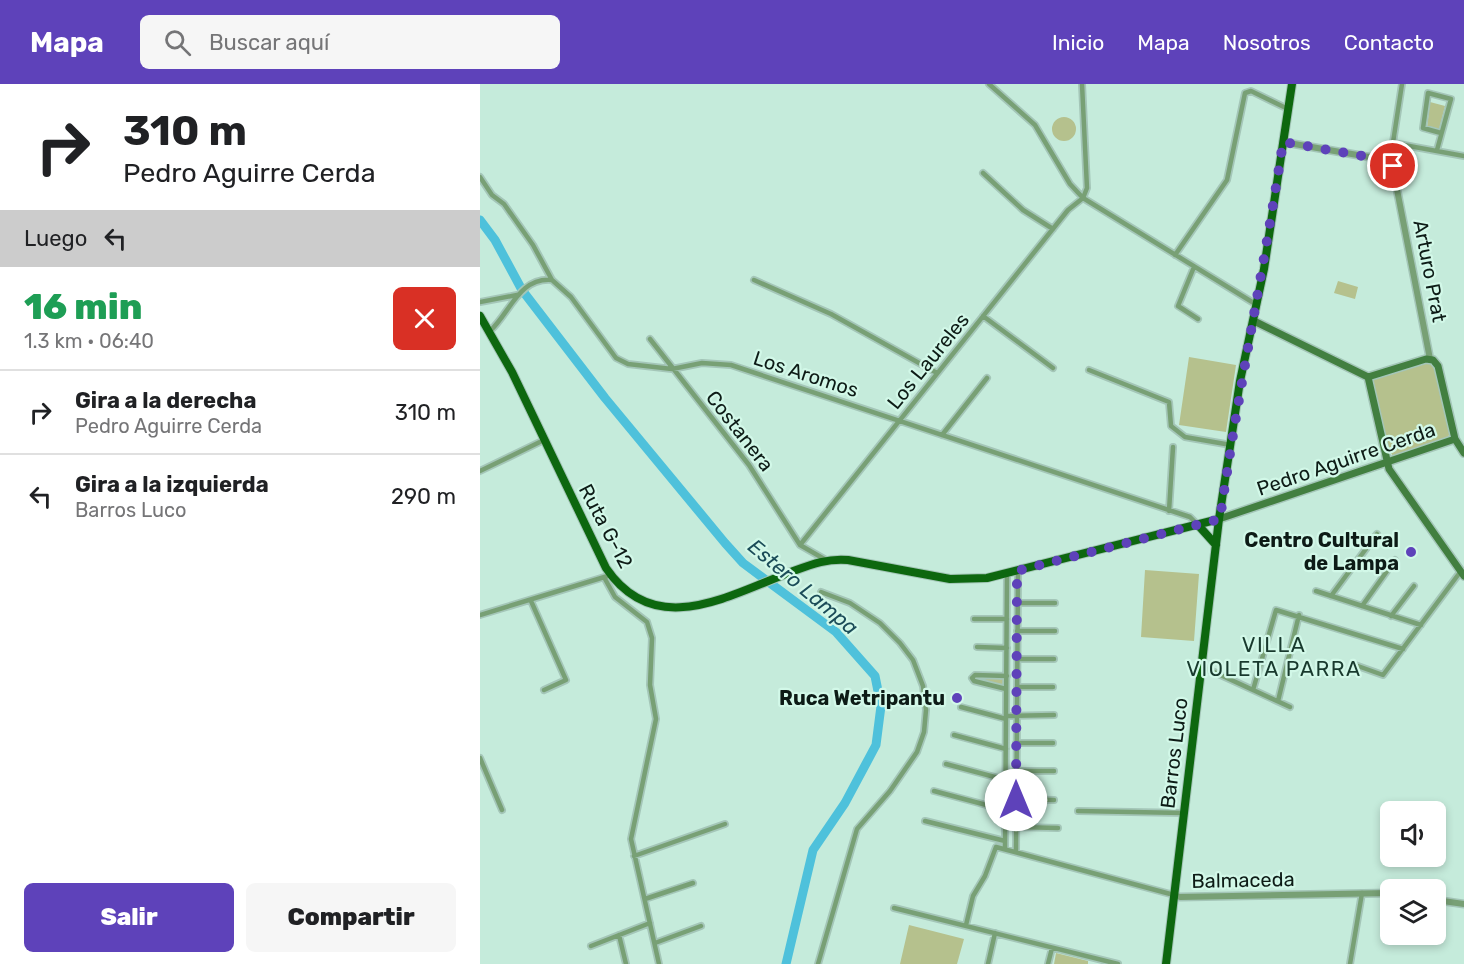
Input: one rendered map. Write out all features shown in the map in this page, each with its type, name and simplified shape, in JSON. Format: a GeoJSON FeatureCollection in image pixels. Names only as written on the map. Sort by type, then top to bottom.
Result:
{"type":"FeatureCollection","features":[{"type":"Feature","properties":{"kind":"main road","name":"Barros Luco"},"geometry":{"type":"LineString","coordinates":[[1166,964],[1216,545],[1292,84]]}},
{"type":"Feature","properties":{"kind":"main road","name":"Ruta G-12"},"geometry":{"type":"LineString","coordinates":[[480,315],[544,440],[608,577],[630,595],[658,607],[690,607],[826,560]]}},
{"type":"Feature","properties":{"kind":"main road"},"geometry":{"type":"LineString","coordinates":[[1254,321],[1368,377],[1430,359]]}},
{"type":"Feature","properties":{"kind":"main road","name":"Arturo Prat"},"geometry":{"type":"LineString","coordinates":[[1430,359],[1438,366],[1455,439],[1464,453]]}},
{"type":"Feature","properties":{"kind":"main road"},"geometry":{"type":"LineString","coordinates":[[1368,377],[1387,462],[1462,574]]}},
{"type":"Feature","properties":{"kind":"main road","name":"Pedro Aguirre Cerda"},"geometry":{"type":"LineString","coordinates":[[826,560],[848,560],[958,580],[987,578],[1220,519],[1455,439]]}},
{"type":"Feature","properties":{"kind":"main road"},"geometry":{"type":"LineString","coordinates":[[1198,525],[1216,545]]}},
{"type":"Feature","properties":{"kind":"street"},"geometry":{"type":"LineString","coordinates":[[989,84],[1035,125],[1067,180],[1083,198],[1257,305]]}},
{"type":"Feature","properties":{"kind":"street"},"geometry":{"type":"LineString","coordinates":[[1082,84],[1087,188],[1083,198]]}},
{"type":"Feature","properties":{"kind":"street"},"geometry":{"type":"LineString","coordinates":[[1283,142],[1390,162],[1402,84]]}},
{"type":"Feature","properties":{"kind":"street"},"geometry":{"type":"LineString","coordinates":[[1175,255],[1227,180],[1245,93],[1251,91],[1288,109]]}},
{"type":"Feature","properties":{"kind":"street"},"geometry":{"type":"LineString","coordinates":[[1437,150],[1451,99],[1428,93],[1423,128],[1441,133]]}},
{"type":"Feature","properties":{"kind":"street"},"geometry":{"type":"LineString","coordinates":[[1392,143],[1464,154]]}},
{"type":"Feature","properties":{"kind":"street","name":"Arturo Prat"},"geometry":{"type":"LineString","coordinates":[[1390,162],[1430,359]]}},
{"type":"Feature","properties":{"kind":"street"},"geometry":{"type":"LineString","coordinates":[[983,173],[1023,210],[1053,229]]}},
{"type":"Feature","properties":{"kind":"street","name":"Los Aromos"},"geometry":{"type":"LineString","coordinates":[[480,177],[484,186],[504,204],[552,280],[571,297],[616,358],[628,364],[672,369],[702,363],[731,365],[1192,518],[1198,525]]}},
{"type":"Feature","properties":{"kind":"street","name":"Los Laureles"},"geometry":{"type":"LineString","coordinates":[[800,545],[937,374],[985,318],[1053,229],[1072,206],[1083,198]]}},
{"type":"Feature","properties":{"kind":"street"},"geometry":{"type":"LineString","coordinates":[[1194,267],[1178,306],[1198,319]]}},
{"type":"Feature","properties":{"kind":"street"},"geometry":{"type":"LineString","coordinates":[[490,331],[503,318],[517,295],[534,282],[552,280]]}},
{"type":"Feature","properties":{"kind":"street"},"geometry":{"type":"LineString","coordinates":[[754,280],[831,314],[937,374]]}},
{"type":"Feature","properties":{"kind":"street"},"geometry":{"type":"LineString","coordinates":[[480,302],[517,295]]}},
{"type":"Feature","properties":{"kind":"street","name":"Los Laureles"},"geometry":{"type":"LineString","coordinates":[[985,318],[1053,368]]}},
{"type":"Feature","properties":{"kind":"street","name":"Costanera"},"geometry":{"type":"LineString","coordinates":[[650,339],[749,465],[800,545]]}},
{"type":"Feature","properties":{"kind":"street"},"geometry":{"type":"LineString","coordinates":[[1089,370],[1169,402],[1170,423],[1183,436],[1231,445]]}},
{"type":"Feature","properties":{"kind":"street"},"geometry":{"type":"LineString","coordinates":[[942,435],[987,378]]}},
{"type":"Feature","properties":{"kind":"street"},"geometry":{"type":"LineString","coordinates":[[480,471],[544,440]]}},
{"type":"Feature","properties":{"kind":"street"},"geometry":{"type":"LineString","coordinates":[[1169,511],[1173,447]]}},
{"type":"Feature","properties":{"kind":"street"},"geometry":{"type":"LineString","coordinates":[[1331,596],[1377,534]]}},
{"type":"Feature","properties":{"kind":"street"},"geometry":{"type":"LineString","coordinates":[[800,545],[826,560]]}},
{"type":"Feature","properties":{"kind":"street"},"geometry":{"type":"LineString","coordinates":[[1362,606],[1395,560]]}},
{"type":"Feature","properties":{"kind":"street"},"geometry":{"type":"LineString","coordinates":[[1016,852],[1017,571]]}},
{"type":"Feature","properties":{"kind":"street"},"geometry":{"type":"LineString","coordinates":[[1005,849],[1007,573]]}},
{"type":"Feature","properties":{"kind":"street"},"geometry":{"type":"LineString","coordinates":[[1356,665],[1383,675],[1462,574]]}},
{"type":"Feature","properties":{"kind":"street"},"geometry":{"type":"LineString","coordinates":[[480,615],[608,577],[615,597],[647,622],[652,638],[650,685],[656,719],[631,839],[659,964]]}},
{"type":"Feature","properties":{"kind":"street"},"geometry":{"type":"LineString","coordinates":[[1391,616],[1414,586]]}},
{"type":"Feature","properties":{"kind":"street"},"geometry":{"type":"LineString","coordinates":[[1316,591],[1421,625]]}},
{"type":"Feature","properties":{"kind":"street"},"geometry":{"type":"LineString","coordinates":[[818,964],[857,829],[890,791],[917,752],[924,732],[926,710],[923,686],[913,660],[900,643],[880,623],[850,603],[821,592]]}},
{"type":"Feature","properties":{"kind":"street"},"geometry":{"type":"LineString","coordinates":[[1007,598],[1055,603]]}},
{"type":"Feature","properties":{"kind":"street"},"geometry":{"type":"LineString","coordinates":[[531,601],[566,680],[544,690]]}},
{"type":"Feature","properties":{"kind":"street"},"geometry":{"type":"LineString","coordinates":[[1253,690],[1276,610],[1299,615],[1403,649]]}},
{"type":"Feature","properties":{"kind":"street"},"geometry":{"type":"LineString","coordinates":[[1278,701],[1299,615]]}},
{"type":"Feature","properties":{"kind":"street"},"geometry":{"type":"LineString","coordinates":[[974,619],[1007,619]]}},
{"type":"Feature","properties":{"kind":"street"},"geometry":{"type":"LineString","coordinates":[[1017,631],[1055,631]]}},
{"type":"Feature","properties":{"kind":"street"},"geometry":{"type":"LineString","coordinates":[[977,647],[1007,648]]}},
{"type":"Feature","properties":{"kind":"street"},"geometry":{"type":"LineString","coordinates":[[1017,659],[1054,659]]}},
{"type":"Feature","properties":{"kind":"street"},"geometry":{"type":"LineString","coordinates":[[1201,666],[1290,707]]}},
{"type":"Feature","properties":{"kind":"street"},"geometry":{"type":"LineString","coordinates":[[1006,676],[975,675],[972,678],[974,681],[1006,689]]}},
{"type":"Feature","properties":{"kind":"street"},"geometry":{"type":"LineString","coordinates":[[1017,687],[1053,687]]}},
{"type":"Feature","properties":{"kind":"street"},"geometry":{"type":"LineString","coordinates":[[961,707],[1006,718],[1017,715],[1054,715]]}},
{"type":"Feature","properties":{"kind":"street"},"geometry":{"type":"LineString","coordinates":[[1006,708],[1017,708]]}},
{"type":"Feature","properties":{"kind":"street"},"geometry":{"type":"LineString","coordinates":[[954,735],[1006,749]]}},
{"type":"Feature","properties":{"kind":"street"},"geometry":{"type":"LineString","coordinates":[[1016,743],[1053,743]]}},
{"type":"Feature","properties":{"kind":"street"},"geometry":{"type":"LineString","coordinates":[[480,758],[502,810]]}},
{"type":"Feature","properties":{"kind":"street"},"geometry":{"type":"LineString","coordinates":[[946,764],[1006,780]]}},
{"type":"Feature","properties":{"kind":"street"},"geometry":{"type":"LineString","coordinates":[[1016,771],[1054,771]]}},
{"type":"Feature","properties":{"kind":"street"},"geometry":{"type":"LineString","coordinates":[[934,791],[1005,810]]}},
{"type":"Feature","properties":{"kind":"street"},"geometry":{"type":"LineString","coordinates":[[1016,800],[1054,800]]}},
{"type":"Feature","properties":{"kind":"street"},"geometry":{"type":"LineString","coordinates":[[1077,811],[1184,813]]}},
{"type":"Feature","properties":{"kind":"street"},"geometry":{"type":"LineString","coordinates":[[925,820],[1005,838],[1016,836]]}},
{"type":"Feature","properties":{"kind":"street"},"geometry":{"type":"LineString","coordinates":[[634,856],[725,824]]}},
{"type":"Feature","properties":{"kind":"street"},"geometry":{"type":"LineString","coordinates":[[1016,827],[1058,828]]}},
{"type":"Feature","properties":{"kind":"street","name":"Balmaceda"},"geometry":{"type":"LineString","coordinates":[[966,925],[973,896],[985,876],[995,847],[1180,897],[1380,893]]}},
{"type":"Feature","properties":{"kind":"street"},"geometry":{"type":"LineString","coordinates":[[645,899],[693,882]]}},
{"type":"Feature","properties":{"kind":"street"},"geometry":{"type":"LineString","coordinates":[[1350,964],[1362,893]]}},
{"type":"Feature","properties":{"kind":"street"},"geometry":{"type":"LineString","coordinates":[[1446,901],[1464,904]]}},
{"type":"Feature","properties":{"kind":"street"},"geometry":{"type":"LineString","coordinates":[[894,908],[1118,964]]}},
{"type":"Feature","properties":{"kind":"street"},"geometry":{"type":"LineString","coordinates":[[591,946],[650,923]]}},
{"type":"Feature","properties":{"kind":"street"},"geometry":{"type":"LineString","coordinates":[[655,943],[701,926]]}},
{"type":"Feature","properties":{"kind":"street"},"geometry":{"type":"LineString","coordinates":[[988,964],[996,933]]}},
{"type":"Feature","properties":{"kind":"street"},"geometry":{"type":"LineString","coordinates":[[619,935],[626,964]]}},
{"type":"Feature","properties":{"kind":"street"},"geometry":{"type":"LineString","coordinates":[[1048,964],[1052,948]]}},
{"type":"Feature","properties":{"kind":"green space"},"geometry":{"type":"Polygon","coordinates":[[[1430,102],[1445,106],[1439,130],[1427,128],[1430,102]]]}},
{"type":"Feature","properties":{"kind":"green space"},"geometry":{"type":"Polygon","coordinates":[[[1064,117],[1072,121],[1076,129],[1072,137],[1064,141],[1056,137],[1052,129],[1056,121],[1064,117]]]}},
{"type":"Feature","properties":{"kind":"green space"},"geometry":{"type":"Polygon","coordinates":[[[1338,281],[1358,287],[1355,299],[1334,293],[1338,281]]]}},
{"type":"Feature","properties":{"kind":"green space"},"geometry":{"type":"Polygon","coordinates":[[[1189,357],[1236,365],[1226,432],[1179,425],[1189,357]]]}},
{"type":"Feature","properties":{"kind":"green space"},"geometry":{"type":"Polygon","coordinates":[[[1427,361],[1434,365],[1450,433],[1448,437],[1394,457],[1389,451],[1371,381],[1373,377],[1427,361]]]}},
{"type":"Feature","properties":{"kind":"green space"},"geometry":{"type":"Polygon","coordinates":[[[1145,570],[1199,574],[1194,641],[1141,637],[1145,570]]]}},
{"type":"Feature","properties":{"kind":"green space"},"geometry":{"type":"Polygon","coordinates":[[[975,677],[1004,678],[1003,687],[976,680],[975,677]]]}},
{"type":"Feature","properties":{"kind":"green space"},"geometry":{"type":"Polygon","coordinates":[[[909,925],[964,939],[957,964],[900,964],[909,925]]]}},
{"type":"Feature","properties":{"kind":"green space"},"geometry":{"type":"Polygon","coordinates":[[[1056,953],[1088,961],[1088,964],[1054,964],[1056,953]]]}},
{"type":"Feature","properties":{"kind":"waterway","name":"Estero Lampa"},"geometry":{"type":"LineString","coordinates":[[480,220],[495,240],[522,290],[605,398],[725,543],[743,563],[836,632],[875,676],[881,706],[876,745],[845,803],[813,850],[786,964]]}},
{"type":"Feature","properties":{"kind":"place","name":"Centro Cultural de Lampa"},"geometry":{"type":"Point","coordinates":[1411,552]}},
{"type":"Feature","properties":{"kind":"place","name":"Ruca Wetripantu"},"geometry":{"type":"Point","coordinates":[957,698]}},
{"type":"Feature","properties":{"kind":"district","name":"VILLA VIOLETA PARRA"},"geometry":{"type":"Point","coordinates":[1274,657]}},
{"type":"Feature","properties":{"kind":"route"},"geometry":{"type":"LineString","coordinates":[[1016,800],[1017,571],[1220,519],[1240,381],[1264,269],[1283,142],[1386,160],[1393,166]]}}]}
